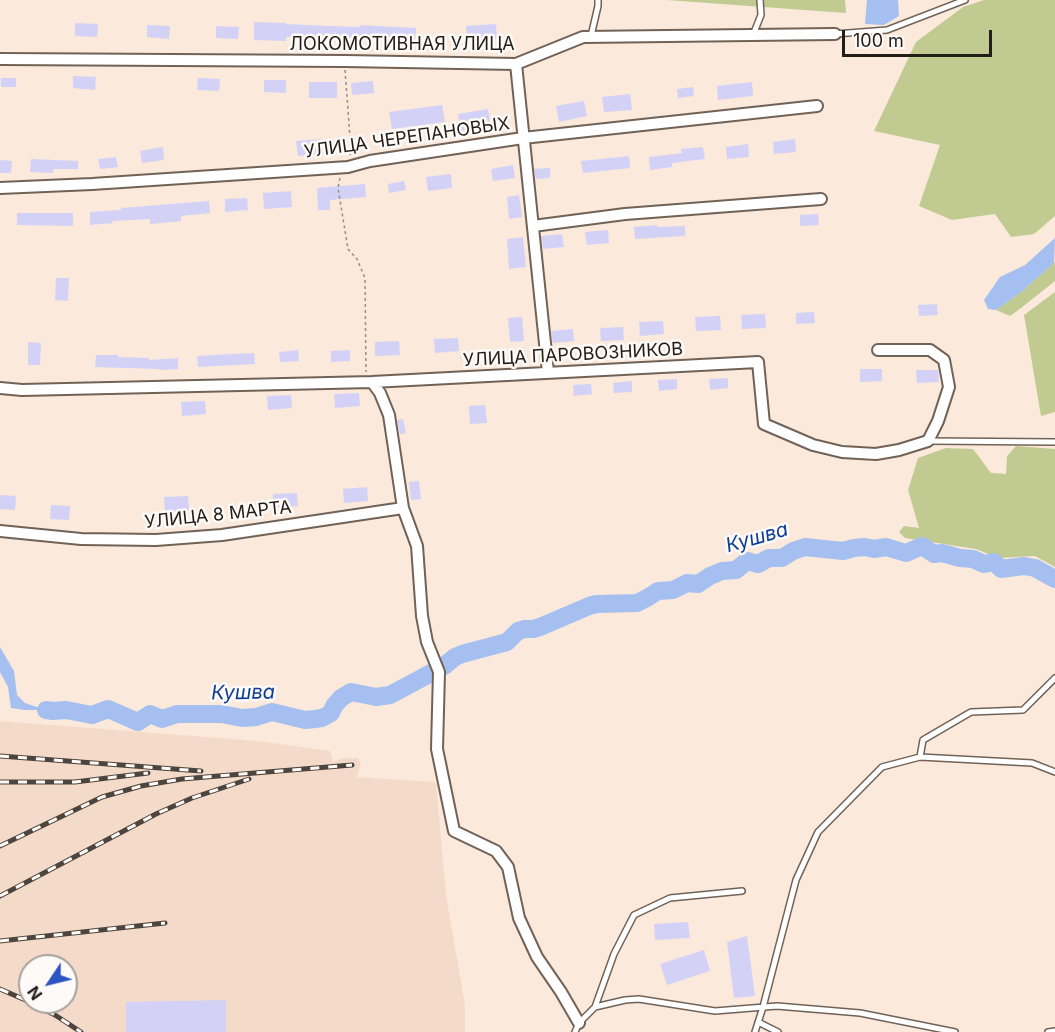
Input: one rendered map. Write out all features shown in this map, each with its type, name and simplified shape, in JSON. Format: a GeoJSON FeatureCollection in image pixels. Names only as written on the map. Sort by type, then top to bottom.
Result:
{"type":"FeatureCollection","features":[{"type":"Feature","properties":{"kind":"street","name":"ЛОКОМОТИВНАЯ УЛИЦА"},"geometry":{"type":"LineString","coordinates":[[0,59],[516,64],[583,37],[835,34]]}},
{"type":"Feature","properties":{"kind":"street"},"geometry":{"type":"LineString","coordinates":[[516,64],[548,372]]}},
{"type":"Feature","properties":{"kind":"street","name":"УЛИЦА ЧЕРЕПАНОВЫХ"},"geometry":{"type":"LineString","coordinates":[[0,188],[348,167],[370,161],[523,138],[817,106]]}},
{"type":"Feature","properties":{"kind":"street"},"geometry":{"type":"LineString","coordinates":[[533,226],[625,214],[820,199]]}},
{"type":"Feature","properties":{"kind":"street"},"geometry":{"type":"LineString","coordinates":[[878,350],[930,350],[944,360],[949,387],[938,421],[928,441]]}},
{"type":"Feature","properties":{"kind":"street","name":"УЛИЦА ПАРОВОЗНИКОВ"},"geometry":{"type":"LineString","coordinates":[[0,387],[22,390],[369,382],[758,362],[764,424],[813,445],[842,452],[876,454],[928,441]]}},
{"type":"Feature","properties":{"kind":"street"},"geometry":{"type":"LineString","coordinates":[[369,382],[380,393],[388,415],[403,508],[417,546],[422,616],[427,642],[439,672],[438,748],[454,831],[495,851],[508,867],[519,918],[537,957],[561,992],[577,1027]]}},
{"type":"Feature","properties":{"kind":"street","name":"УЛИЦА 8 МАРТА"},"geometry":{"type":"LineString","coordinates":[[0,531],[81,539],[167,540],[222,535],[403,508]]}},
{"type":"Feature","properties":{"kind":"lane"},"geometry":{"type":"LineString","coordinates":[[591,37],[598,0]]}},
{"type":"Feature","properties":{"kind":"lane"},"geometry":{"type":"LineString","coordinates":[[753,35],[761,15],[760,0]]}},
{"type":"Feature","properties":{"kind":"lane"},"geometry":{"type":"LineString","coordinates":[[835,34],[887,30],[965,0]]}},
{"type":"Feature","properties":{"kind":"lane"},"geometry":{"type":"LineString","coordinates":[[928,441],[1055,442]]}},
{"type":"Feature","properties":{"kind":"lane"},"geometry":{"type":"LineString","coordinates":[[920,757],[923,740],[952,723],[971,712],[1023,710],[1055,678]]}},
{"type":"Feature","properties":{"kind":"lane"},"geometry":{"type":"LineString","coordinates":[[754,1032],[763,1007],[796,880],[818,832],[882,767],[920,757],[1032,763],[1055,772]]}},
{"type":"Feature","properties":{"kind":"lane"},"geometry":{"type":"LineString","coordinates":[[577,1027],[595,1007],[614,954],[634,915],[670,898],[742,891]]}},
{"type":"Feature","properties":{"kind":"lane"},"geometry":{"type":"LineString","coordinates":[[595,1007],[639,999],[714,1011],[777,1006],[860,1012],[955,1032]]}},
{"type":"Feature","properties":{"kind":"lane"},"geometry":{"type":"LineString","coordinates":[[758,1022],[778,1032]]}},
{"type":"Feature","properties":{"kind":"lane"},"geometry":{"type":"LineString","coordinates":[[1048,1032],[1055,1031]]}},
{"type":"Feature","properties":{"kind":"path"},"geometry":{"type":"LineString","coordinates":[[345,61],[351,151],[348,167],[340,177],[338,188],[348,249],[357,259],[365,278],[369,382]]}},
{"type":"Feature","properties":{"kind":"shaded area"},"geometry":{"type":"Polygon","coordinates":[[[0,721],[258,741],[330,751],[333,762],[342,758],[358,758],[361,763],[357,777],[436,782],[446,895],[465,1005],[465,1032],[0,1032],[0,721]]]}},
{"type":"Feature","properties":{"kind":"green space"},"geometry":{"type":"Polygon","coordinates":[[[667,0],[845,0],[846,13],[667,0]]]}},
{"type":"Feature","properties":{"kind":"green space"},"geometry":{"type":"Polygon","coordinates":[[[984,0],[1055,0],[1055,216],[1034,234],[1011,237],[995,214],[952,220],[919,206],[940,145],[874,131],[916,42],[963,7],[984,0]]]}},
{"type":"Feature","properties":{"kind":"green space"},"geometry":{"type":"Polygon","coordinates":[[[1055,262],[1055,281],[1010,316],[996,310],[1020,293],[1055,262]]]}},
{"type":"Feature","properties":{"kind":"green space"},"geometry":{"type":"Polygon","coordinates":[[[1055,292],[1055,412],[1041,416],[1024,315],[1055,292]]]}},
{"type":"Feature","properties":{"kind":"green space"},"geometry":{"type":"Polygon","coordinates":[[[1016,446],[1055,449],[1055,567],[1035,556],[998,558],[976,549],[905,538],[899,532],[904,526],[919,528],[908,490],[918,458],[946,448],[973,449],[991,473],[1006,474],[1007,456],[1016,446]]]}},
{"type":"Feature","properties":{"kind":"water"},"geometry":{"type":"Polygon","coordinates":[[[867,0],[898,0],[899,16],[884,25],[865,24],[867,0]]]}},
{"type":"Feature","properties":{"kind":"water"},"geometry":{"type":"Polygon","coordinates":[[[1055,238],[1054,263],[1020,293],[996,310],[988,309],[984,300],[1000,277],[1025,265],[1055,238]]]}},
{"type":"Feature","properties":{"kind":"water"},"geometry":{"type":"Polygon","coordinates":[[[0,647],[14,671],[17,695],[25,703],[46,710],[11,708],[8,687],[0,672],[0,647]]]}},
{"type":"Feature","properties":{"kind":"building"},"geometry":{"type":"Polygon","coordinates":[[[254,22],[416,28],[415,41],[350,37],[350,39],[286,37],[286,41],[254,40],[254,22]]]}},
{"type":"Feature","properties":{"kind":"building"},"geometry":{"type":"Polygon","coordinates":[[[75,23],[98,24],[97,37],[75,36],[75,23]]]}},
{"type":"Feature","properties":{"kind":"building"},"geometry":{"type":"Polygon","coordinates":[[[496,24],[497,39],[467,40],[466,26],[496,24]]]}},
{"type":"Feature","properties":{"kind":"building"},"geometry":{"type":"Polygon","coordinates":[[[147,25],[170,26],[169,39],[147,37],[147,25]]]}},
{"type":"Feature","properties":{"kind":"building"},"geometry":{"type":"Polygon","coordinates":[[[216,26],[239,27],[238,39],[216,38],[216,26]]]}},
{"type":"Feature","properties":{"kind":"building"},"geometry":{"type":"Polygon","coordinates":[[[73,76],[96,77],[95,90],[73,88],[73,76]]]}},
{"type":"Feature","properties":{"kind":"building"},"geometry":{"type":"Polygon","coordinates":[[[1,78],[16,78],[16,87],[1,87],[1,78]]]}},
{"type":"Feature","properties":{"kind":"building"},"geometry":{"type":"Polygon","coordinates":[[[198,78],[220,79],[219,91],[197,90],[198,78]]]}},
{"type":"Feature","properties":{"kind":"building"},"geometry":{"type":"Polygon","coordinates":[[[264,80],[286,80],[286,93],[264,92],[264,80]]]}},
{"type":"Feature","properties":{"kind":"building"},"geometry":{"type":"Polygon","coordinates":[[[373,81],[374,93],[352,95],[351,83],[373,81]]]}},
{"type":"Feature","properties":{"kind":"building"},"geometry":{"type":"Polygon","coordinates":[[[309,82],[337,82],[337,98],[309,98],[309,82]]]}},
{"type":"Feature","properties":{"kind":"building"},"geometry":{"type":"Polygon","coordinates":[[[752,82],[753,96],[718,100],[717,86],[752,82]]]}},
{"type":"Feature","properties":{"kind":"building"},"geometry":{"type":"Polygon","coordinates":[[[693,87],[694,96],[678,98],[677,89],[693,87]]]}},
{"type":"Feature","properties":{"kind":"building"},"geometry":{"type":"Polygon","coordinates":[[[630,94],[632,110],[604,112],[602,97],[630,94]]]}},
{"type":"Feature","properties":{"kind":"building"},"geometry":{"type":"Polygon","coordinates":[[[584,101],[587,116],[559,122],[556,106],[584,101]]]}},
{"type":"Feature","properties":{"kind":"building"},"geometry":{"type":"Polygon","coordinates":[[[442,105],[445,122],[392,129],[389,112],[442,105]]]}},
{"type":"Feature","properties":{"kind":"building"},"geometry":{"type":"Polygon","coordinates":[[[488,109],[491,126],[461,131],[458,114],[488,109]]]}},
{"type":"Feature","properties":{"kind":"building"},"geometry":{"type":"Polygon","coordinates":[[[323,139],[324,154],[298,156],[296,141],[323,139]]]}},
{"type":"Feature","properties":{"kind":"building"},"geometry":{"type":"Polygon","coordinates":[[[795,139],[796,152],[774,154],[773,142],[795,139]]]}},
{"type":"Feature","properties":{"kind":"building"},"geometry":{"type":"Polygon","coordinates":[[[748,144],[749,157],[727,159],[726,147],[748,144]]]}},
{"type":"Feature","properties":{"kind":"building"},"geometry":{"type":"Polygon","coordinates":[[[163,147],[164,160],[142,163],[140,151],[163,147]]]}},
{"type":"Feature","properties":{"kind":"building"},"geometry":{"type":"Polygon","coordinates":[[[703,147],[705,159],[672,163],[672,167],[650,170],[649,157],[682,153],[681,149],[703,147]]]}},
{"type":"Feature","properties":{"kind":"building"},"geometry":{"type":"Polygon","coordinates":[[[629,156],[630,168],[583,173],[581,161],[629,156]]]}},
{"type":"Feature","properties":{"kind":"building"},"geometry":{"type":"Polygon","coordinates":[[[116,157],[118,167],[100,169],[98,159],[116,157]]]}},
{"type":"Feature","properties":{"kind":"building"},"geometry":{"type":"Polygon","coordinates":[[[31,159],[78,161],[78,169],[53,169],[53,173],[30,172],[31,159]]]}},
{"type":"Feature","properties":{"kind":"building"},"geometry":{"type":"Polygon","coordinates":[[[0,160],[12,161],[11,173],[0,173],[0,160]]]}},
{"type":"Feature","properties":{"kind":"building"},"geometry":{"type":"Polygon","coordinates":[[[513,165],[515,178],[493,181],[491,169],[513,165]]]}},
{"type":"Feature","properties":{"kind":"building"},"geometry":{"type":"Polygon","coordinates":[[[550,168],[550,178],[536,179],[534,169],[550,168]]]}},
{"type":"Feature","properties":{"kind":"building"},"geometry":{"type":"Polygon","coordinates":[[[451,174],[452,188],[428,191],[426,177],[451,174]]]}},
{"type":"Feature","properties":{"kind":"building"},"geometry":{"type":"Polygon","coordinates":[[[404,181],[406,190],[389,193],[388,184],[404,181]]]}},
{"type":"Feature","properties":{"kind":"building"},"geometry":{"type":"Polygon","coordinates":[[[365,184],[366,197],[330,200],[330,210],[318,210],[317,188],[365,184]]]}},
{"type":"Feature","properties":{"kind":"building"},"geometry":{"type":"Polygon","coordinates":[[[291,191],[292,207],[264,209],[263,193],[291,191]]]}},
{"type":"Feature","properties":{"kind":"building"},"geometry":{"type":"Polygon","coordinates":[[[519,195],[522,217],[509,219],[507,197],[519,195]]]}},
{"type":"Feature","properties":{"kind":"building"},"geometry":{"type":"Polygon","coordinates":[[[247,198],[248,210],[225,212],[225,199],[247,198]]]}},
{"type":"Feature","properties":{"kind":"building"},"geometry":{"type":"Polygon","coordinates":[[[209,201],[210,213],[181,216],[181,221],[150,224],[150,219],[90,225],[90,212],[209,201]]]}},
{"type":"Feature","properties":{"kind":"building"},"geometry":{"type":"Polygon","coordinates":[[[17,213],[73,213],[73,226],[17,225],[17,213]]]}},
{"type":"Feature","properties":{"kind":"building"},"geometry":{"type":"Polygon","coordinates":[[[818,214],[819,225],[800,226],[800,215],[818,214]]]}},
{"type":"Feature","properties":{"kind":"building"},"geometry":{"type":"Polygon","coordinates":[[[657,225],[657,227],[685,226],[685,236],[635,239],[634,227],[657,225]]]}},
{"type":"Feature","properties":{"kind":"building"},"geometry":{"type":"Polygon","coordinates":[[[608,230],[609,243],[587,245],[585,232],[608,230]]]}},
{"type":"Feature","properties":{"kind":"building"},"geometry":{"type":"Polygon","coordinates":[[[562,234],[564,247],[543,249],[541,236],[562,234]]]}},
{"type":"Feature","properties":{"kind":"building"},"geometry":{"type":"Polygon","coordinates":[[[523,237],[526,267],[509,269],[507,239],[523,237]]]}},
{"type":"Feature","properties":{"kind":"building"},"geometry":{"type":"Polygon","coordinates":[[[56,278],[69,278],[68,301],[55,300],[56,278]]]}},
{"type":"Feature","properties":{"kind":"building"},"geometry":{"type":"Polygon","coordinates":[[[937,304],[938,315],[919,316],[918,305],[937,304]]]}},
{"type":"Feature","properties":{"kind":"building"},"geometry":{"type":"Polygon","coordinates":[[[814,312],[815,323],[796,324],[796,313],[814,312]]]}},
{"type":"Feature","properties":{"kind":"building"},"geometry":{"type":"Polygon","coordinates":[[[765,314],[766,328],[742,329],[741,315],[765,314]]]}},
{"type":"Feature","properties":{"kind":"building"},"geometry":{"type":"Polygon","coordinates":[[[720,316],[721,330],[696,331],[695,317],[720,316]]]}},
{"type":"Feature","properties":{"kind":"building"},"geometry":{"type":"Polygon","coordinates":[[[522,317],[524,341],[510,342],[508,318],[522,317]]]}},
{"type":"Feature","properties":{"kind":"building"},"geometry":{"type":"Polygon","coordinates":[[[663,321],[664,334],[640,336],[639,322],[663,321]]]}},
{"type":"Feature","properties":{"kind":"building"},"geometry":{"type":"Polygon","coordinates":[[[623,327],[624,340],[601,341],[600,328],[623,327]]]}},
{"type":"Feature","properties":{"kind":"building"},"geometry":{"type":"Polygon","coordinates":[[[573,329],[574,341],[553,343],[551,331],[573,329]]]}},
{"type":"Feature","properties":{"kind":"building"},"geometry":{"type":"Polygon","coordinates":[[[458,338],[459,351],[435,353],[434,339],[458,338]]]}},
{"type":"Feature","properties":{"kind":"building"},"geometry":{"type":"Polygon","coordinates":[[[399,341],[400,355],[375,356],[375,342],[399,341]]]}},
{"type":"Feature","properties":{"kind":"building"},"geometry":{"type":"Polygon","coordinates":[[[28,342],[41,343],[40,365],[28,365],[28,342]]]}},
{"type":"Feature","properties":{"kind":"building"},"geometry":{"type":"Polygon","coordinates":[[[298,350],[299,361],[280,362],[279,352],[298,350]]]}},
{"type":"Feature","properties":{"kind":"building"},"geometry":{"type":"Polygon","coordinates":[[[350,350],[350,361],[331,362],[331,351],[350,350]]]}},
{"type":"Feature","properties":{"kind":"building"},"geometry":{"type":"Polygon","coordinates":[[[254,353],[255,364],[198,367],[197,356],[254,353]]]}},
{"type":"Feature","properties":{"kind":"building"},"geometry":{"type":"Polygon","coordinates":[[[96,355],[118,355],[118,357],[149,358],[149,360],[178,358],[178,369],[95,367],[96,355]]]}},
{"type":"Feature","properties":{"kind":"building"},"geometry":{"type":"Polygon","coordinates":[[[860,369],[882,369],[882,381],[860,382],[860,369]]]}},
{"type":"Feature","properties":{"kind":"building"},"geometry":{"type":"Polygon","coordinates":[[[916,370],[938,370],[939,382],[917,383],[916,370]]]}},
{"type":"Feature","properties":{"kind":"building"},"geometry":{"type":"Polygon","coordinates":[[[728,378],[728,388],[710,390],[709,379],[728,378]]]}},
{"type":"Feature","properties":{"kind":"building"},"geometry":{"type":"Polygon","coordinates":[[[677,379],[677,389],[659,391],[658,380],[677,379]]]}},
{"type":"Feature","properties":{"kind":"building"},"geometry":{"type":"Polygon","coordinates":[[[632,381],[632,392],[614,393],[613,383],[632,381]]]}},
{"type":"Feature","properties":{"kind":"building"},"geometry":{"type":"Polygon","coordinates":[[[591,384],[592,394],[574,396],[573,385],[591,384]]]}},
{"type":"Feature","properties":{"kind":"building"},"geometry":{"type":"Polygon","coordinates":[[[359,393],[360,406],[335,408],[334,394],[359,393]]]}},
{"type":"Feature","properties":{"kind":"building"},"geometry":{"type":"Polygon","coordinates":[[[291,395],[292,408],[268,410],[267,396],[291,395]]]}},
{"type":"Feature","properties":{"kind":"building"},"geometry":{"type":"Polygon","coordinates":[[[205,401],[206,414],[182,416],[181,402],[205,401]]]}},
{"type":"Feature","properties":{"kind":"building"},"geometry":{"type":"Polygon","coordinates":[[[485,405],[487,423],[470,424],[469,406],[485,405]]]}},
{"type":"Feature","properties":{"kind":"building"},"geometry":{"type":"Polygon","coordinates":[[[403,419],[406,433],[400,434],[397,420],[403,419]]]}},
{"type":"Feature","properties":{"kind":"building"},"geometry":{"type":"Polygon","coordinates":[[[419,481],[421,499],[411,500],[409,482],[419,481]]]}},
{"type":"Feature","properties":{"kind":"building"},"geometry":{"type":"Polygon","coordinates":[[[367,487],[368,501],[344,503],[343,489],[367,487]]]}},
{"type":"Feature","properties":{"kind":"building"},"geometry":{"type":"Polygon","coordinates":[[[297,493],[298,506],[274,508],[273,494],[297,493]]]}},
{"type":"Feature","properties":{"kind":"building"},"geometry":{"type":"Polygon","coordinates":[[[0,495],[16,496],[15,510],[0,509],[0,495]]]}},
{"type":"Feature","properties":{"kind":"building"},"geometry":{"type":"Polygon","coordinates":[[[188,496],[189,510],[165,511],[164,497],[188,496]]]}},
{"type":"Feature","properties":{"kind":"building"},"geometry":{"type":"Polygon","coordinates":[[[51,505],[70,506],[69,520],[50,519],[51,505]]]}},
{"type":"Feature","properties":{"kind":"building"},"geometry":{"type":"Polygon","coordinates":[[[688,922],[690,938],[655,940],[654,924],[688,922]]]}},
{"type":"Feature","properties":{"kind":"building"},"geometry":{"type":"Polygon","coordinates":[[[747,936],[755,996],[734,998],[727,942],[747,936]]]}},
{"type":"Feature","properties":{"kind":"building"},"geometry":{"type":"Polygon","coordinates":[[[704,950],[710,971],[667,985],[660,964],[704,950]]]}},
{"type":"Feature","properties":{"kind":"building"},"geometry":{"type":"Polygon","coordinates":[[[226,1000],[226,1032],[126,1032],[126,1002],[226,1000]]]}},
{"type":"Feature","properties":{"kind":"waterway","name":"Кушва"},"geometry":{"type":"LineString","coordinates":[[444,666],[462,654],[507,642],[518,631],[540,627],[589,606],[637,603],[658,591],[673,590],[687,583],[698,584],[722,571],[736,570],[747,561],[758,564],[769,558],[782,558],[805,547],[843,551],[854,548],[886,547],[906,553],[922,546],[934,554],[942,553],[973,559],[984,564],[994,562],[1001,569],[1024,566],[1035,568],[1055,579]]}},
{"type":"Feature","properties":{"kind":"waterway","name":"Кушва"},"geometry":{"type":"LineString","coordinates":[[46,710],[66,710],[92,715],[108,709],[138,722],[150,714],[162,719],[177,714],[222,714],[242,718],[272,712],[305,720],[322,718],[331,713],[341,698],[351,692],[376,697],[390,695],[433,672]]}},
{"type":"Feature","properties":{"kind":"railway"},"geometry":{"type":"LineString","coordinates":[[0,756],[201,771]]}},
{"type":"Feature","properties":{"kind":"railway"},"geometry":{"type":"LineString","coordinates":[[0,846],[102,797],[141,786],[182,779],[352,765]]}},
{"type":"Feature","properties":{"kind":"railway"},"geometry":{"type":"LineString","coordinates":[[0,782],[75,782],[148,773]]}},
{"type":"Feature","properties":{"kind":"railway"},"geometry":{"type":"LineString","coordinates":[[0,896],[156,814],[192,798],[249,779]]}},
{"type":"Feature","properties":{"kind":"railway"},"geometry":{"type":"LineString","coordinates":[[0,941],[165,923]]}},
{"type":"Feature","properties":{"kind":"railway"},"geometry":{"type":"LineString","coordinates":[[0,989],[18,997]]}},
{"type":"Feature","properties":{"kind":"railway"},"geometry":{"type":"LineString","coordinates":[[53,1014],[81,1032]]}}]}
